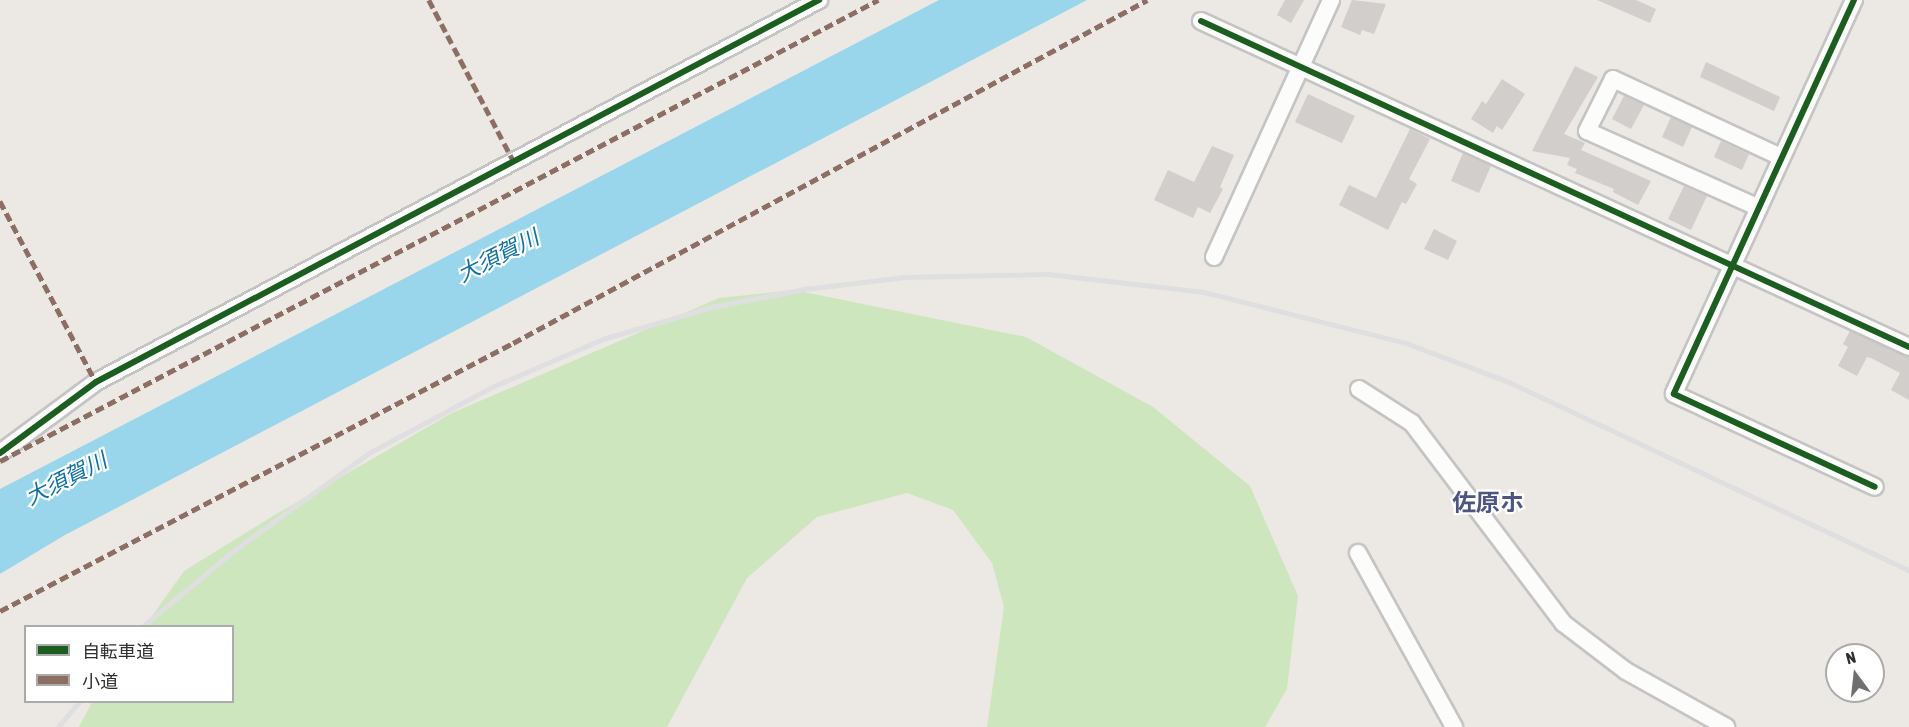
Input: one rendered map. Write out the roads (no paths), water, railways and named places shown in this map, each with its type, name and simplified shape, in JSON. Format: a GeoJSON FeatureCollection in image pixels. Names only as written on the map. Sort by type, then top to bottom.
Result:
{"type":"FeatureCollection","features":[{"type":"Feature","properties":{"kind":"street"},"geometry":{"type":"LineString","coordinates":[[0,453],[96,382],[819,0]]}},
{"type":"Feature","properties":{"kind":"street"},"geometry":{"type":"LineString","coordinates":[[1214,257],[1331,0]]}},
{"type":"Feature","properties":{"kind":"street"},"geometry":{"type":"LineString","coordinates":[[1854,0],[1730,267],[1674,394],[1875,487]]}},
{"type":"Feature","properties":{"kind":"street"},"geometry":{"type":"LineString","coordinates":[[1201,21],[1909,348]]}},
{"type":"Feature","properties":{"kind":"street"},"geometry":{"type":"LineString","coordinates":[[1758,207],[1587,131],[1613,80],[1781,157]]}},
{"type":"Feature","properties":{"kind":"street"},"geometry":{"type":"LineString","coordinates":[[1359,389],[1412,423],[1563,622],[1626,671],[1726,727]]}},
{"type":"Feature","properties":{"kind":"street"},"geometry":{"type":"LineString","coordinates":[[1358,553],[1454,727]]}},
{"type":"Feature","properties":{"kind":"water","name":"大須賀川"},"geometry":{"type":"Polygon","coordinates":[[[939,0],[1087,0],[65,535],[0,574],[0,489],[939,0]]]}},
{"type":"Feature","properties":{"kind":"railway"},"geometry":{"type":"LineString","coordinates":[[144,625],[236,549],[369,453],[492,387],[603,339],[712,307],[805,289],[904,277],[1048,274],[1204,292],[1406,343],[1509,382],[1909,570]]}},
{"type":"Feature","properties":{"kind":"railway"},"geometry":{"type":"LineString","coordinates":[[58,727],[78,703]]}},
{"type":"Feature","properties":{"kind":"district","name":"佐原ホ"},"geometry":{"type":"Point","coordinates":[1488,503]}}]}
